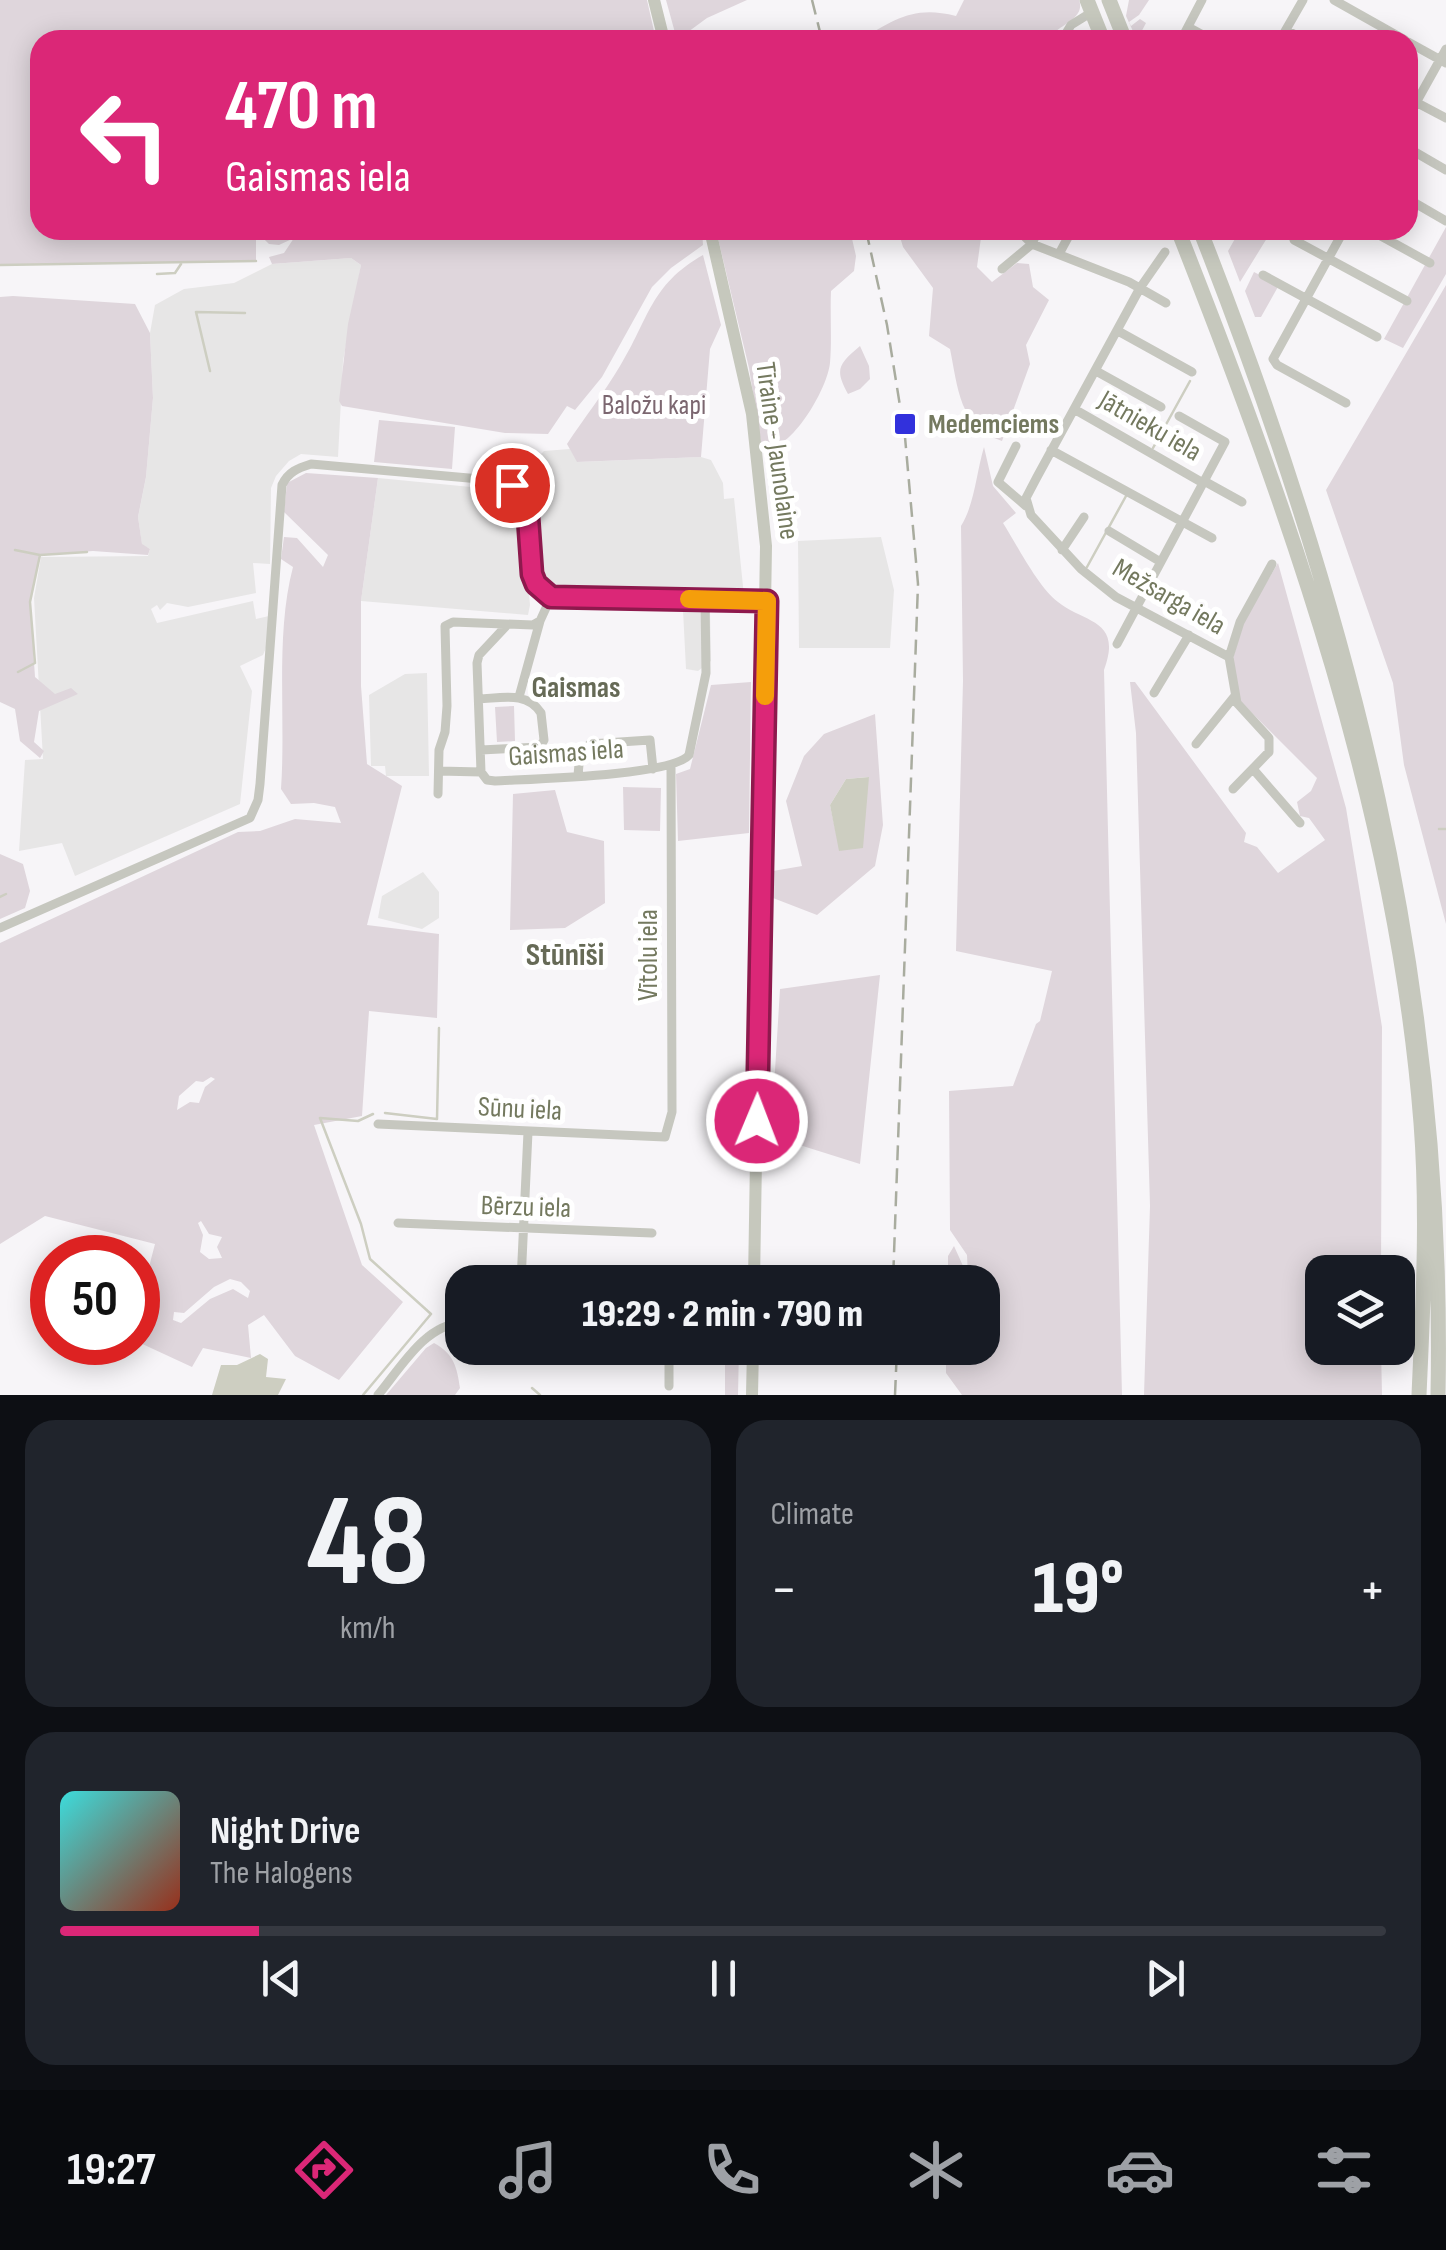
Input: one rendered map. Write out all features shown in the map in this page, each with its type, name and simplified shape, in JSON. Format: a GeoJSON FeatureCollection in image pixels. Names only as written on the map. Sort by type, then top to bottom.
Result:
{"type":"FeatureCollection","features":[{"type":"Feature","properties":{"kind":"highway"},"geometry":{"type":"LineString","coordinates":[[1109,0],[1121,30]]}},
{"type":"Feature","properties":{"kind":"highway"},"geometry":{"type":"LineString","coordinates":[[1090,6],[1099,30]]}},
{"type":"Feature","properties":{"kind":"highway"},"geometry":{"type":"LineString","coordinates":[[1182,240],[1249,414],[1312,596],[1382,863],[1407,1002],[1421,1121],[1424,1251],[1419,1395]]}},
{"type":"Feature","properties":{"kind":"highway"},"geometry":{"type":"LineString","coordinates":[[1204,240],[1287,462],[1337,611],[1406,877],[1434,1059],[1442,1155],[1444,1253],[1438,1395]]}},
{"type":"Feature","properties":{"kind":"main road"},"geometry":{"type":"LineString","coordinates":[[654,0],[662,30]]}},
{"type":"Feature","properties":{"kind":"main road","name":"Tīraine - Jaunolaine"},"geometry":{"type":"LineString","coordinates":[[712,240],[752,414],[764,518],[767,601],[754,1265]]}},
{"type":"Feature","properties":{"kind":"main road"},"geometry":{"type":"LineString","coordinates":[[752,1395],[753,1365]]}},
{"type":"Feature","properties":{"kind":"street"},"geometry":{"type":"LineString","coordinates":[[1186,30],[1202,0]]}},
{"type":"Feature","properties":{"kind":"street"},"geometry":{"type":"LineString","coordinates":[[1286,30],[1302,0]]}},
{"type":"Feature","properties":{"kind":"street"},"geometry":{"type":"LineString","coordinates":[[1334,0],[1386,30]]}},
{"type":"Feature","properties":{"kind":"street"},"geometry":{"type":"LineString","coordinates":[[1068,30],[1090,6]]}},
{"type":"Feature","properties":{"kind":"street"},"geometry":{"type":"LineString","coordinates":[[1188,27],[1194,30]]}},
{"type":"Feature","properties":{"kind":"street"},"geometry":{"type":"LineString","coordinates":[[1418,47],[1443,61]]}},
{"type":"Feature","properties":{"kind":"street"},"geometry":{"type":"LineString","coordinates":[[1418,92],[1443,61],[1446,49]]}},
{"type":"Feature","properties":{"kind":"street"},"geometry":{"type":"LineString","coordinates":[[1418,103],[1446,118]]}},
{"type":"Feature","properties":{"kind":"street"},"geometry":{"type":"LineString","coordinates":[[1418,154],[1446,170]]}},
{"type":"Feature","properties":{"kind":"street"},"geometry":{"type":"LineString","coordinates":[[1418,205],[1446,222]]}},
{"type":"Feature","properties":{"kind":"street"},"geometry":{"type":"LineString","coordinates":[[1028,240],[1166,302]]}},
{"type":"Feature","properties":{"kind":"street"},"geometry":{"type":"LineString","coordinates":[[1002,270],[1034,240]]}},
{"type":"Feature","properties":{"kind":"street"},"geometry":{"type":"LineString","coordinates":[[1059,254],[1067,240]]}},
{"type":"Feature","properties":{"kind":"street"},"geometry":{"type":"LineString","coordinates":[[1294,240],[1407,302]]}},
{"type":"Feature","properties":{"kind":"street"},"geometry":{"type":"LineString","coordinates":[[1338,240],[1273,359],[1277,365],[1346,403]]}},
{"type":"Feature","properties":{"kind":"street"},"geometry":{"type":"LineString","coordinates":[[1388,240],[1430,263]]}},
{"type":"Feature","properties":{"kind":"street"},"geometry":{"type":"LineString","coordinates":[[1026,506],[1026,498],[1051,450],[1140,288],[1165,252]]}},
{"type":"Feature","properties":{"kind":"street"},"geometry":{"type":"LineString","coordinates":[[1263,275],[1376,337]]}},
{"type":"Feature","properties":{"kind":"street"},"geometry":{"type":"LineString","coordinates":[[1118,331],[1192,372]]}},
{"type":"Feature","properties":{"kind":"street"},"geometry":{"type":"LineString","coordinates":[[1096,371],[1161,407]]}},
{"type":"Feature","properties":{"kind":"street","name":"Jātnieku iela"},"geometry":{"type":"LineString","coordinates":[[1074,409],[1203,482]]}},
{"type":"Feature","properties":{"kind":"street","name":"Jātnieku iela"},"geometry":{"type":"LineString","coordinates":[[1116,644],[1225,442],[1179,416]]}},
{"type":"Feature","properties":{"kind":"street","name":"Mežsarga iela"},"geometry":{"type":"LineString","coordinates":[[1016,446],[998,482],[1026,506],[1040,527],[1098,584],[1228,657],[1234,696]]}},
{"type":"Feature","properties":{"kind":"street"},"geometry":{"type":"LineString","coordinates":[[1051,450],[1212,538]]}},
{"type":"Feature","properties":{"kind":"street"},"geometry":{"type":"LineString","coordinates":[[0,928],[250,818],[260,784],[282,485],[293,470],[311,464],[508,484],[525,496],[532,574],[536,584],[551,597],[767,601]]}},
{"type":"Feature","properties":{"kind":"street"},"geometry":{"type":"LineString","coordinates":[[1203,482],[1242,502]]}},
{"type":"Feature","properties":{"kind":"street"},"geometry":{"type":"LineString","coordinates":[[1062,550],[1084,517]]}},
{"type":"Feature","properties":{"kind":"street"},"geometry":{"type":"LineString","coordinates":[[1109,531],[1159,561]]}},
{"type":"Feature","properties":{"kind":"street"},"geometry":{"type":"LineString","coordinates":[[1228,657],[1240,622],[1272,564]]}},
{"type":"Feature","properties":{"kind":"street"},"geometry":{"type":"LineString","coordinates":[[518,697],[540,620],[551,597]]}},
{"type":"Feature","properties":{"kind":"street"},"geometry":{"type":"LineString","coordinates":[[672,766],[689,755],[704,690],[705,599]]}},
{"type":"Feature","properties":{"kind":"street"},"geometry":{"type":"LineString","coordinates":[[438,794],[439,750],[447,706],[445,626],[452,622],[532,625],[540,620]]}},
{"type":"Feature","properties":{"kind":"street"},"geometry":{"type":"LineString","coordinates":[[481,772],[479,655],[507,626]]}},
{"type":"Feature","properties":{"kind":"street"},"geometry":{"type":"LineString","coordinates":[[1154,693],[1189,636]]}},
{"type":"Feature","properties":{"kind":"street"},"geometry":{"type":"LineString","coordinates":[[1196,744],[1234,696],[1269,738],[1270,745],[1269,752],[1233,789]]}},
{"type":"Feature","properties":{"kind":"street"},"geometry":{"type":"LineString","coordinates":[[479,699],[518,697],[534,704],[541,713],[544,740],[540,748],[481,750]]}},
{"type":"Feature","properties":{"kind":"street"},"geometry":{"type":"LineString","coordinates":[[578,775],[580,754],[590,744],[650,740],[653,769]]}},
{"type":"Feature","properties":{"kind":"street","name":"Gaismas iela"},"geometry":{"type":"LineString","coordinates":[[439,771],[481,772],[486,780],[495,781],[672,766]]}},
{"type":"Feature","properties":{"kind":"street","name":"Vītolu iela"},"geometry":{"type":"LineString","coordinates":[[659,1139],[668,1132],[672,1112],[672,766]]}},
{"type":"Feature","properties":{"kind":"street"},"geometry":{"type":"LineString","coordinates":[[1253,768],[1300,823]]}},
{"type":"Feature","properties":{"kind":"street","name":"Sūnu iela"},"geometry":{"type":"LineString","coordinates":[[378,1124],[659,1139]]}},
{"type":"Feature","properties":{"kind":"street"},"geometry":{"type":"LineString","coordinates":[[522,1265],[528,1132]]}},
{"type":"Feature","properties":{"kind":"street","name":"Bērzu iela"},"geometry":{"type":"LineString","coordinates":[[398,1223],[652,1233]]}},
{"type":"Feature","properties":{"kind":"street"},"geometry":{"type":"LineString","coordinates":[[378,1395],[434,1331],[445,1327]]}},
{"type":"Feature","properties":{"kind":"street"},"geometry":{"type":"LineString","coordinates":[[669,1365],[669,1386]]}},
{"type":"Feature","properties":{"kind":"shaded area"},"geometry":{"type":"Polygon","coordinates":[[[351,258],[361,265],[343,361],[338,457],[301,454],[276,476],[271,488],[270,564],[253,563],[256,593],[188,607],[167,603],[160,610],[157,605],[151,609],[157,623],[253,601],[256,619],[269,616],[268,643],[263,655],[240,666],[252,691],[240,804],[75,876],[62,843],[19,851],[25,760],[43,759],[34,598],[41,557],[148,556],[150,549],[142,545],[138,517],[153,398],[150,333],[155,305],[184,289],[234,283],[272,264],[351,258]]]}},
{"type":"Feature","properties":{"kind":"shaded area"},"geometry":{"type":"Polygon","coordinates":[[[570,449],[578,462],[701,457],[711,460],[723,483],[724,499],[734,498],[744,596],[555,590],[546,585],[539,577],[532,463],[544,451],[570,449]]]}},
{"type":"Feature","properties":{"kind":"shaded area"},"geometry":{"type":"Polygon","coordinates":[[[378,478],[512,491],[520,497],[528,615],[361,601],[378,478]]]}},
{"type":"Feature","properties":{"kind":"shaded area"},"geometry":{"type":"Polygon","coordinates":[[[881,537],[894,590],[890,648],[799,648],[798,541],[881,537]]]}},
{"type":"Feature","properties":{"kind":"shaded area"},"geometry":{"type":"Polygon","coordinates":[[[683,610],[710,612],[711,661],[698,671],[686,669],[683,610]]]}},
{"type":"Feature","properties":{"kind":"shaded area"},"geometry":{"type":"Polygon","coordinates":[[[427,673],[429,776],[386,776],[385,766],[371,766],[369,695],[405,674],[427,673]]]}},
{"type":"Feature","properties":{"kind":"shaded area"},"geometry":{"type":"Polygon","coordinates":[[[869,777],[863,848],[839,851],[830,805],[846,779],[869,777]]]}},
{"type":"Feature","properties":{"kind":"shaded area"},"geometry":{"type":"Polygon","coordinates":[[[423,872],[439,892],[439,918],[422,929],[378,918],[382,896],[423,872]]]}},
{"type":"Feature","properties":{"kind":"shaded area"},"geometry":{"type":"Polygon","coordinates":[[[260,1354],[268,1359],[266,1377],[286,1379],[278,1395],[212,1395],[221,1365],[237,1365],[260,1354]]]}},
{"type":"Feature","properties":{"kind":"green space"},"geometry":{"type":"Polygon","coordinates":[[[0,0],[647,0],[654,30],[30,30],[30,240],[256,240],[256,261],[0,265],[0,0]]]}},
{"type":"Feature","properties":{"kind":"green space"},"geometry":{"type":"Polygon","coordinates":[[[666,0],[747,0],[691,30],[674,30],[666,0]]]}},
{"type":"Feature","properties":{"kind":"green space"},"geometry":{"type":"Polygon","coordinates":[[[964,0],[1079,0],[1080,6],[1073,19],[1058,30],[877,30],[916,13],[956,16],[964,0]]]}},
{"type":"Feature","properties":{"kind":"green space"},"geometry":{"type":"Polygon","coordinates":[[[1129,0],[1149,0],[1129,22],[1131,26],[1140,19],[1146,23],[1142,30],[1132,30],[1126,16],[1129,0]]]}},
{"type":"Feature","properties":{"kind":"green space"},"geometry":{"type":"Polygon","coordinates":[[[1446,227],[1446,274],[1403,348],[1384,339],[1446,227]]]}},
{"type":"Feature","properties":{"kind":"green space"},"geometry":{"type":"Polygon","coordinates":[[[265,240],[290,240],[279,245],[265,240]]]}},
{"type":"Feature","properties":{"kind":"green space"},"geometry":{"type":"Polygon","coordinates":[[[293,240],[703,240],[703,245],[652,287],[602,377],[575,410],[567,406],[548,434],[505,433],[342,406],[339,401],[348,324],[361,265],[351,258],[272,264],[269,257],[284,253],[293,240]]]}},
{"type":"Feature","properties":{"kind":"green space"},"geometry":{"type":"Polygon","coordinates":[[[718,240],[852,240],[854,271],[831,291],[830,363],[823,387],[799,427],[768,450],[761,443],[749,368],[718,240]]]}},
{"type":"Feature","properties":{"kind":"green space"},"geometry":{"type":"Polygon","coordinates":[[[901,240],[981,240],[977,267],[992,282],[1017,263],[1029,264],[1033,287],[1049,300],[1026,345],[1030,364],[1002,441],[988,435],[969,416],[959,392],[950,349],[929,336],[933,288],[901,240]]]}},
{"type":"Feature","properties":{"kind":"green space"},"geometry":{"type":"Polygon","coordinates":[[[1234,240],[1266,240],[1240,282],[1228,251],[1234,240]]]}},
{"type":"Feature","properties":{"kind":"green space","name":"Baložu kapi"},"geometry":{"type":"Polygon","coordinates":[[[703,255],[721,325],[710,349],[701,457],[577,462],[567,444],[620,366],[652,304],[672,278],[703,255]]]}},
{"type":"Feature","properties":{"kind":"green space"},"geometry":{"type":"Polygon","coordinates":[[[1254,272],[1279,285],[1261,317],[1255,317],[1245,291],[1254,272]]]}},
{"type":"Feature","properties":{"kind":"green space"},"geometry":{"type":"Polygon","coordinates":[[[1446,285],[1446,924],[1404,765],[1393,683],[1326,490],[1446,285]]]}},
{"type":"Feature","properties":{"kind":"green space"},"geometry":{"type":"Polygon","coordinates":[[[0,297],[135,304],[150,333],[153,398],[138,517],[142,544],[150,549],[148,555],[93,551],[40,555],[30,602],[35,677],[55,694],[71,688],[78,694],[39,711],[34,742],[44,751],[40,758],[20,741],[15,709],[0,702],[0,297]]]}},
{"type":"Feature","properties":{"kind":"green space"},"geometry":{"type":"Polygon","coordinates":[[[860,346],[870,379],[848,394],[841,367],[860,346]]]}},
{"type":"Feature","properties":{"kind":"green space"},"geometry":{"type":"Polygon","coordinates":[[[379,420],[455,427],[452,469],[374,462],[379,420]]]}},
{"type":"Feature","properties":{"kind":"green space"},"geometry":{"type":"Polygon","coordinates":[[[984,447],[993,486],[1016,513],[1003,523],[1028,565],[1050,595],[1098,625],[1108,641],[1104,670],[1122,1395],[962,1395],[946,1373],[946,1365],[1000,1365],[1000,1265],[967,1265],[967,1255],[950,1230],[949,1091],[1013,1086],[1040,1021],[1052,971],[956,951],[963,681],[961,526],[984,447]]]}},
{"type":"Feature","properties":{"kind":"green space"},"geometry":{"type":"Polygon","coordinates":[[[306,473],[378,478],[361,601],[361,686],[367,764],[402,786],[367,925],[439,934],[437,1018],[369,1011],[362,1116],[314,1125],[362,1265],[403,1302],[339,1380],[295,1356],[264,1315],[248,1325],[251,1358],[203,1348],[192,1367],[160,1352],[160,1235],[120,1235],[45,1216],[0,1244],[0,943],[238,832],[260,831],[295,819],[341,823],[335,807],[291,804],[281,789],[284,620],[293,567],[281,559],[284,537],[297,538],[323,567],[328,555],[284,512],[287,483],[306,473]],[[215,1079],[196,1081],[179,1096],[177,1110],[190,1102],[199,1103],[205,1087],[215,1079]],[[201,1221],[200,1252],[209,1259],[222,1258],[217,1247],[222,1237],[209,1234],[201,1221]],[[230,1279],[214,1287],[184,1313],[174,1312],[173,1320],[181,1323],[210,1299],[233,1289],[248,1298],[250,1291],[241,1282],[230,1279]]]}},
{"type":"Feature","properties":{"kind":"green space"},"geometry":{"type":"Polygon","coordinates":[[[1278,563],[1346,808],[1382,1027],[1381,1255],[1305,1255],[1305,1365],[1381,1365],[1382,1395],[1144,1395],[1150,1206],[1136,733],[1130,682],[1135,682],[1246,833],[1244,842],[1257,847],[1278,873],[1325,840],[1309,818],[1300,816],[1297,802],[1311,791],[1317,778],[1240,701],[1233,658],[1244,620],[1278,563]]]}},
{"type":"Feature","properties":{"kind":"green space"},"geometry":{"type":"Polygon","coordinates":[[[751,682],[749,833],[678,841],[676,774],[690,769],[711,685],[751,682]]]}},
{"type":"Feature","properties":{"kind":"green space"},"geometry":{"type":"Polygon","coordinates":[[[514,706],[515,741],[497,742],[495,707],[514,706]]]}},
{"type":"Feature","properties":{"kind":"green space"},"geometry":{"type":"Polygon","coordinates":[[[875,714],[883,825],[875,866],[817,915],[773,898],[773,871],[802,866],[786,801],[804,756],[824,734],[875,714]],[[869,777],[846,779],[830,805],[840,851],[869,777]]]}},
{"type":"Feature","properties":{"kind":"green space"},"geometry":{"type":"Polygon","coordinates":[[[623,787],[661,788],[660,831],[624,830],[623,787]]]}},
{"type":"Feature","properties":{"kind":"green space"},"geometry":{"type":"Polygon","coordinates":[[[555,790],[567,832],[604,841],[605,903],[565,928],[510,930],[513,794],[555,790]]]}},
{"type":"Feature","properties":{"kind":"green space"},"geometry":{"type":"Polygon","coordinates":[[[0,854],[23,864],[30,891],[25,908],[0,919],[0,854]]]}},
{"type":"Feature","properties":{"kind":"green space"},"geometry":{"type":"Polygon","coordinates":[[[880,975],[860,1164],[771,1136],[780,989],[880,975]]]}},
{"type":"Feature","properties":{"kind":"green space"},"geometry":{"type":"Polygon","coordinates":[[[954,1246],[963,1265],[948,1265],[954,1246]]]}},
{"type":"Feature","properties":{"kind":"green space"},"geometry":{"type":"Polygon","coordinates":[[[434,1343],[445,1351],[445,1365],[455,1365],[460,1388],[455,1395],[386,1395],[434,1343]]]}},
{"type":"Feature","properties":{"kind":"green space"},"geometry":{"type":"Polygon","coordinates":[[[725,1365],[739,1365],[738,1395],[725,1395],[725,1365]]]}},
{"type":"Feature","properties":{"kind":"waterway"},"geometry":{"type":"LineString","coordinates":[[0,265],[256,261]]}},
{"type":"Feature","properties":{"kind":"waterway"},"geometry":{"type":"LineString","coordinates":[[157,274],[175,273],[181,264]]}},
{"type":"Feature","properties":{"kind":"waterway"},"geometry":{"type":"LineString","coordinates":[[210,371],[196,312],[245,313]]}},
{"type":"Feature","properties":{"kind":"waterway"},"geometry":{"type":"LineString","coordinates":[[1153,448],[1190,381]]}},
{"type":"Feature","properties":{"kind":"waterway"},"geometry":{"type":"LineString","coordinates":[[1087,567],[1126,496]]}},
{"type":"Feature","properties":{"kind":"waterway"},"geometry":{"type":"LineString","coordinates":[[15,550],[40,555],[87,552]]}},
{"type":"Feature","properties":{"kind":"waterway"},"geometry":{"type":"LineString","coordinates":[[18,672],[35,663],[30,602],[40,555]]}},
{"type":"Feature","properties":{"kind":"waterway"},"geometry":{"type":"LineString","coordinates":[[1439,829],[1446,829]]}},
{"type":"Feature","properties":{"kind":"waterway"},"geometry":{"type":"LineString","coordinates":[[0,897],[6,894]]}},
{"type":"Feature","properties":{"kind":"waterway"},"geometry":{"type":"LineString","coordinates":[[385,1113],[437,1119],[439,1028]]}},
{"type":"Feature","properties":{"kind":"waterway"},"geometry":{"type":"LineString","coordinates":[[363,1395],[431,1314],[370,1259],[361,1224],[320,1118],[358,1121],[373,1114]]}},
{"type":"Feature","properties":{"kind":"waterway"},"geometry":{"type":"LineString","coordinates":[[532,1388],[540,1395]]}},
{"type":"Feature","properties":{"kind":"railway"},"geometry":{"type":"LineString","coordinates":[[812,0],[820,30]]}},
{"type":"Feature","properties":{"kind":"railway"},"geometry":{"type":"LineString","coordinates":[[868,240],[905,437],[918,584],[894,1265]]}},
{"type":"Feature","properties":{"kind":"railway"},"geometry":{"type":"LineString","coordinates":[[895,1395],[896,1365]]}},
{"type":"Feature","properties":{"kind":"slow traffic"},"geometry":{"type":"LineString","coordinates":[[689,599],[767,601],[765,696]]}},
{"type":"Feature","properties":{"kind":"place","name":"Medemciems"},"geometry":{"type":"Point","coordinates":[905,424]}},
{"type":"Feature","properties":{"kind":"district","name":"Gaismas"},"geometry":{"type":"Point","coordinates":[576,688]}},
{"type":"Feature","properties":{"kind":"district","name":"Stūnīši"},"geometry":{"type":"Point","coordinates":[565,955]}},
{"type":"Feature","properties":{"kind":"route"},"geometry":{"type":"LineString","coordinates":[[512,485],[527,503],[532,574],[542,592],[551,597],[767,601],[757,1121]]}}]}
